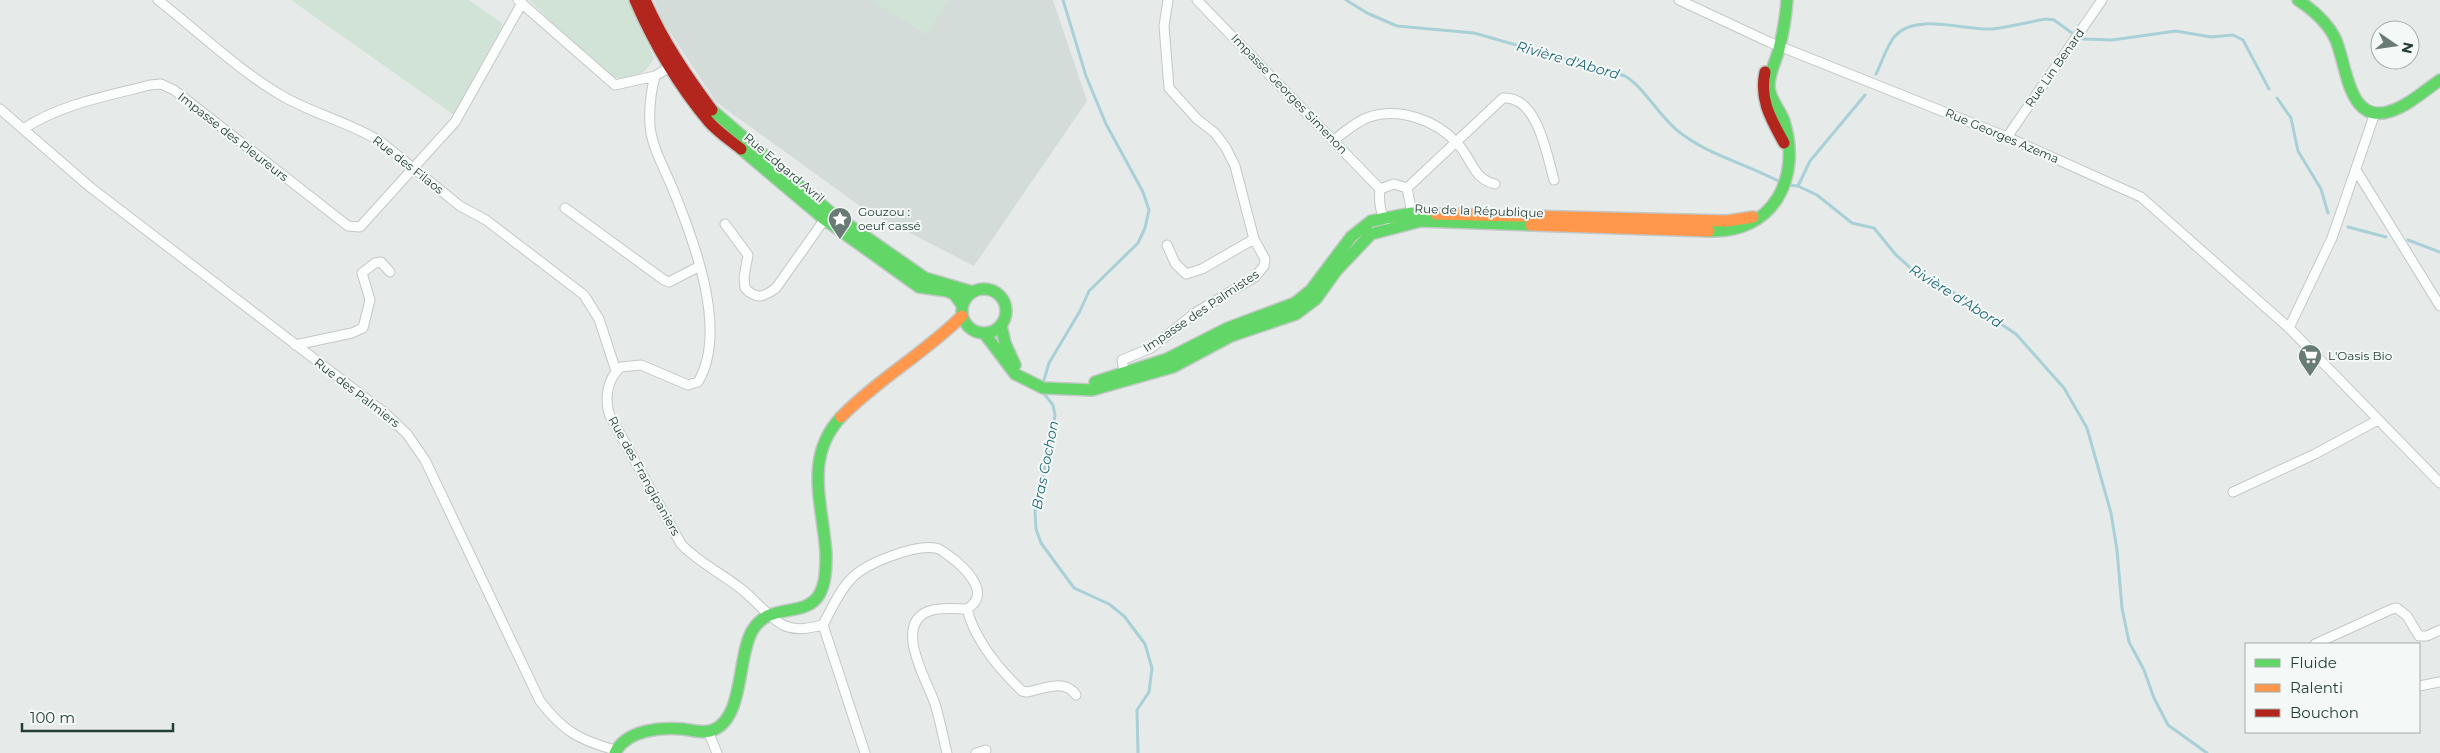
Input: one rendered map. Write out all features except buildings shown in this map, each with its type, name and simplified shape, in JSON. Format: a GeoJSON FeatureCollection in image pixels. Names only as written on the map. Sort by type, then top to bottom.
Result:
{"type":"FeatureCollection","features":[{"type":"Feature","properties":{"kind":"street","name":"Rue des Filaos"},"geometry":{"type":"LineString","coordinates":[[158,0],[263,83],[312,112],[369,135],[460,206],[486,220],[584,295],[599,319],[616,371]]}},
{"type":"Feature","properties":{"kind":"street","name":"Rue Edgard Avril"},"geometry":{"type":"LineString","coordinates":[[635,0],[648,31],[673,65],[715,115],[827,215],[919,287],[947,291],[954,294],[962,311]]}},
{"type":"Feature","properties":{"kind":"street","name":"Rue Edgard Avril"},"geometry":{"type":"LineString","coordinates":[[645,0],[673,65]]}},
{"type":"Feature","properties":{"kind":"street","name":"Impasse des Palmistes"},"geometry":{"type":"LineString","coordinates":[[1125,377],[1122,360],[1151,348],[1195,313],[1260,272],[1265,259],[1254,239],[1235,166],[1226,148],[1215,133],[1197,119],[1169,88],[1164,26],[1168,0]]}},
{"type":"Feature","properties":{"kind":"street","name":"Impasse Georges Simenon"},"geometry":{"type":"LineString","coordinates":[[1197,0],[1380,189]]}},
{"type":"Feature","properties":{"kind":"street","name":"Rue Georges Azema"},"geometry":{"type":"LineString","coordinates":[[1680,0],[1776,45],[2007,137],[2141,197],[2289,328],[2440,483]]}},
{"type":"Feature","properties":{"kind":"street","name":"Rue de la République"},"geometry":{"type":"LineString","coordinates":[[1125,377],[1167,359],[1228,328],[1295,303],[1311,290],[1351,237],[1370,221],[1383,217],[1726,221],[1754,217],[1767,210],[1777,201],[1784,189],[1790,167],[1784,120],[1771,94],[1769,85],[1787,0]]}},
{"type":"Feature","properties":{"kind":"street","name":"Rue Lin Benard"},"geometry":{"type":"LineString","coordinates":[[2007,137],[2102,0]]}},
{"type":"Feature","properties":{"kind":"street"},"geometry":{"type":"LineString","coordinates":[[2298,0],[2311,8],[2330,29],[2338,45],[2351,96],[2360,106],[2376,113],[2385,113],[2402,105],[2440,80]]}},
{"type":"Feature","properties":{"kind":"street"},"geometry":{"type":"LineString","coordinates":[[413,169],[456,122],[520,1],[615,85],[655,76],[673,65]]}},
{"type":"Feature","properties":{"kind":"street"},"geometry":{"type":"LineString","coordinates":[[616,371],[621,368],[641,365],[688,386],[698,382],[706,365],[711,339],[710,316],[692,235],[655,145],[650,126],[655,76]]}},
{"type":"Feature","properties":{"kind":"street","name":"Impasse des Pleureurs"},"geometry":{"type":"LineString","coordinates":[[23,129],[42,117],[62,108],[150,85],[161,84],[174,90],[348,226],[355,228],[360,227],[413,169]]}},
{"type":"Feature","properties":{"kind":"street"},"geometry":{"type":"LineString","coordinates":[[1409,218],[1408,188],[1502,98],[1517,99],[1525,107],[1539,128],[1554,180]]}},
{"type":"Feature","properties":{"kind":"street","name":"Rue des Palmiers"},"geometry":{"type":"LineString","coordinates":[[0,109],[90,187],[385,413],[407,434],[425,460],[540,701],[556,722],[589,742],[615,752]]}},
{"type":"Feature","properties":{"kind":"street"},"geometry":{"type":"LineString","coordinates":[[2289,328],[2332,238],[2376,113]]}},
{"type":"Feature","properties":{"kind":"street"},"geometry":{"type":"LineString","coordinates":[[1333,140],[1347,129],[1369,117],[1400,114],[1427,121],[1457,142],[1483,181],[1495,184]]}},
{"type":"Feature","properties":{"kind":"street"},"geometry":{"type":"LineString","coordinates":[[2356,170],[2440,306]]}},
{"type":"Feature","properties":{"kind":"street"},"geometry":{"type":"LineString","coordinates":[[1393,226],[1383,217],[1379,198],[1380,189],[1394,184],[1408,188]]}},
{"type":"Feature","properties":{"kind":"street"},"geometry":{"type":"LineString","coordinates":[[565,208],[664,280],[669,282],[700,266]]}},
{"type":"Feature","properties":{"kind":"street"},"geometry":{"type":"LineString","coordinates":[[725,224],[748,255],[744,277],[745,288],[754,296],[760,297],[766,296],[776,288],[827,215]]}},
{"type":"Feature","properties":{"kind":"street","name":"Rue Edgard Avril"},"geometry":{"type":"LineString","coordinates":[[827,215],[925,278],[973,292]]}},
{"type":"Feature","properties":{"kind":"street","name":"Rue de la République"},"geometry":{"type":"LineString","coordinates":[[984,333],[1015,374],[1043,388],[1056,390],[1173,366],[1231,336],[1296,314],[1316,299],[1336,271],[1370,234],[1409,218]]}},
{"type":"Feature","properties":{"kind":"street"},"geometry":{"type":"LineString","coordinates":[[1167,245],[1180,270],[1186,274],[1191,274],[1254,239]]}},
{"type":"Feature","properties":{"kind":"street"},"geometry":{"type":"LineString","coordinates":[[295,345],[352,333],[363,328],[370,300],[362,273],[376,263],[382,262],[390,272]]}},
{"type":"Feature","properties":{"kind":"street"},"geometry":{"type":"LineString","coordinates":[[615,752],[635,734],[648,730],[675,728],[708,732],[718,728],[729,714],[748,639],[762,618],[769,614],[803,607],[820,594],[823,584],[825,540],[818,471],[820,450],[825,439],[864,394],[942,336],[962,311],[973,292],[988,289],[1000,297],[1006,310],[1001,325],[1008,354],[1030,383]]}},
{"type":"Feature","properties":{"kind":"street"},"geometry":{"type":"LineString","coordinates":[[962,311],[971,330]]}},
{"type":"Feature","properties":{"kind":"street"},"geometry":{"type":"LineString","coordinates":[[942,336],[971,330],[984,333],[991,332],[1001,325]]}},
{"type":"Feature","properties":{"kind":"street","name":"Rue des Frangipaniers"},"geometry":{"type":"LineString","coordinates":[[616,371],[606,395],[606,406],[681,544],[689,552],[741,588],[769,614],[787,626],[797,629],[823,624]]}},
{"type":"Feature","properties":{"kind":"street"},"geometry":{"type":"LineString","coordinates":[[2234,492],[2324,449],[2378,420]]}},
{"type":"Feature","properties":{"kind":"street"},"geometry":{"type":"LineString","coordinates":[[865,753],[823,624],[850,578],[867,566],[921,547],[937,548],[960,563],[971,575],[977,590],[976,598],[967,609],[928,611],[918,621],[912,641],[913,651],[935,703],[947,753]]}},
{"type":"Feature","properties":{"kind":"street"},"geometry":{"type":"LineString","coordinates":[[2317,643],[2397,608],[2406,616],[2420,636],[2427,636],[2440,630]]}},
{"type":"Feature","properties":{"kind":"street"},"geometry":{"type":"LineString","coordinates":[[967,609],[974,633],[995,662],[1022,691],[1027,692],[1062,685],[1072,689],[1076,695]]}},
{"type":"Feature","properties":{"kind":"street"},"geometry":{"type":"LineString","coordinates":[[2420,686],[2440,682]]}},
{"type":"Feature","properties":{"kind":"street"},"geometry":{"type":"LineString","coordinates":[[708,732],[717,753]]}},
{"type":"Feature","properties":{"kind":"shaded area"},"geometry":{"type":"Polygon","coordinates":[[[654,0],[1053,0],[1087,101],[974,266],[867,211],[716,102],[661,19],[654,0]]]}},
{"type":"Feature","properties":{"kind":"green space"},"geometry":{"type":"Polygon","coordinates":[[[291,0],[469,0],[503,24],[454,115],[291,0]]]}},
{"type":"Feature","properties":{"kind":"green space"},"geometry":{"type":"Polygon","coordinates":[[[529,0],[629,0],[654,58],[645,70],[634,77],[621,79],[606,74],[529,0]]]}},
{"type":"Feature","properties":{"kind":"green space"},"geometry":{"type":"Polygon","coordinates":[[[872,0],[949,0],[926,35],[872,0]]]}},
{"type":"Feature","properties":{"kind":"waterway","name":"Bras Cochon"},"geometry":{"type":"LineString","coordinates":[[1043,383],[1049,363],[1080,311],[1089,291],[1138,243],[1145,228],[1149,210],[1143,192],[1106,124],[1086,76],[1063,0]]}},
{"type":"Feature","properties":{"kind":"waterway","name":"Rivière d'Abord"},"geometry":{"type":"LineString","coordinates":[[1346,0],[1367,13],[1397,26],[1474,33],[1625,76],[1639,87],[1671,125],[1690,140],[1782,183]]}},
{"type":"Feature","properties":{"kind":"waterway"},"geometry":{"type":"LineString","coordinates":[[1876,74],[1895,36],[1904,29],[1915,25],[1942,24],[1992,29],[2046,19],[2054,20],[2072,33]]}},
{"type":"Feature","properties":{"kind":"waterway"},"geometry":{"type":"LineString","coordinates":[[2083,39],[2112,40],[2176,31],[2211,37],[2233,35],[2243,40],[2269,89]]}},
{"type":"Feature","properties":{"kind":"waterway"},"geometry":{"type":"LineString","coordinates":[[1798,186],[1810,161],[1865,95]]}},
{"type":"Feature","properties":{"kind":"waterway"},"geometry":{"type":"LineString","coordinates":[[2277,98],[2291,118],[2298,151],[2321,189],[2328,213]]}},
{"type":"Feature","properties":{"kind":"waterway","name":"Rivière d'Abord"},"geometry":{"type":"LineString","coordinates":[[1788,185],[1798,186],[1817,195],[1852,223],[1874,228],[1896,255],[1915,272],[1948,289],[2016,334],[2064,388],[2087,428],[2111,513],[2117,550],[2122,608],[2129,642],[2144,670],[2154,698],[2168,725],[2207,753]]}},
{"type":"Feature","properties":{"kind":"waterway"},"geometry":{"type":"LineString","coordinates":[[2348,227],[2386,237]]}},
{"type":"Feature","properties":{"kind":"waterway"},"geometry":{"type":"LineString","coordinates":[[2408,240],[2440,252]]}},
{"type":"Feature","properties":{"kind":"waterway","name":"Bras Cochon"},"geometry":{"type":"LineString","coordinates":[[1042,391],[1053,405],[1055,415],[1035,512],[1036,529],[1041,543],[1074,588],[1109,604],[1124,616],[1145,644],[1152,668],[1149,692],[1137,710],[1138,753]]}},
{"type":"Feature","properties":{"kind":"traffic: fast"},"geometry":{"type":"LineString","coordinates":[[1709,231],[1731,229],[1750,223],[1766,213],[1777,198],[1785,182],[1789,163],[1789,142],[1784,121],[1769,91],[1769,86],[1770,76],[1782,37],[1787,0]]}},
{"type":"Feature","properties":{"kind":"traffic: fast"},"geometry":{"type":"LineString","coordinates":[[2298,0],[2319,17],[2332,32],[2351,90],[2357,101],[2365,109],[2376,113],[2391,111],[2410,101],[2440,80]]}},
{"type":"Feature","properties":{"kind":"traffic: fast"},"geometry":{"type":"LineString","coordinates":[[712,110],[830,212],[925,278],[973,292]]}},
{"type":"Feature","properties":{"kind":"traffic: fast"},"geometry":{"type":"LineString","coordinates":[[741,149],[824,219],[919,287],[947,291],[954,294],[962,305]]}},
{"type":"Feature","properties":{"kind":"traffic: fast"},"geometry":{"type":"LineString","coordinates":[[1095,382],[1167,359],[1228,328],[1295,303],[1311,290],[1351,237],[1371,221],[1412,213],[1436,214]]}},
{"type":"Feature","properties":{"kind":"traffic: fast"},"geometry":{"type":"LineString","coordinates":[[984,333],[1015,374],[1043,388],[1092,390],[1173,367],[1231,336],[1296,314],[1316,299],[1336,271],[1371,234],[1421,221],[1531,225]]}},
{"type":"Feature","properties":{"kind":"traffic: fast"},"geometry":{"type":"LineString","coordinates":[[980,289],[988,289],[1000,295],[1006,311],[1000,327],[988,333],[980,333],[968,327],[962,315],[962,307],[968,295],[980,289]]}},
{"type":"Feature","properties":{"kind":"traffic: fast"},"geometry":{"type":"LineString","coordinates":[[1001,325],[1005,343],[1015,365]]}},
{"type":"Feature","properties":{"kind":"traffic: fast"},"geometry":{"type":"LineString","coordinates":[[615,753],[627,739],[644,732],[664,729],[706,732],[713,730],[723,723],[735,701],[747,643],[752,631],[759,622],[768,616],[805,607],[819,595],[826,570],[826,554],[819,499],[819,465],[822,449],[829,433],[841,417]]}},
{"type":"Feature","properties":{"kind":"traffic: slow"},"geometry":{"type":"LineString","coordinates":[[1436,214],[1727,221],[1753,217]]}},
{"type":"Feature","properties":{"kind":"traffic: slow"},"geometry":{"type":"LineString","coordinates":[[1531,225],[1709,231]]}},
{"type":"Feature","properties":{"kind":"traffic: slow"},"geometry":{"type":"LineString","coordinates":[[841,417],[870,390],[933,342],[962,316]]}},
{"type":"Feature","properties":{"kind":"traffic: jam"},"geometry":{"type":"LineString","coordinates":[[635,0],[650,32],[687,94],[713,126],[741,149]]}},
{"type":"Feature","properties":{"kind":"traffic: jam"},"geometry":{"type":"LineString","coordinates":[[645,0],[659,30],[712,110]]}},
{"type":"Feature","properties":{"kind":"traffic: jam"},"geometry":{"type":"LineString","coordinates":[[1765,72],[1764,92],[1767,109],[1784,143]]}},
{"type":"Feature","properties":{"kind":"place","name":"Gouzou : oeuf cassé"},"geometry":{"type":"Point","coordinates":[840,240]}},
{"type":"Feature","properties":{"kind":"place","name":"L'Oasis Bio"},"geometry":{"type":"Point","coordinates":[2310,377]}}]}
